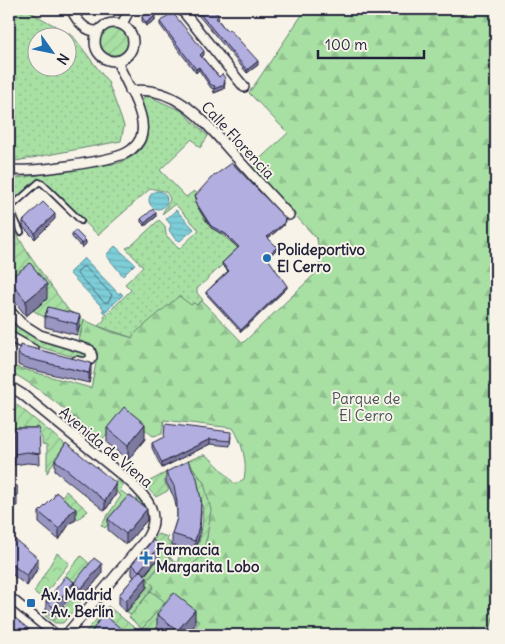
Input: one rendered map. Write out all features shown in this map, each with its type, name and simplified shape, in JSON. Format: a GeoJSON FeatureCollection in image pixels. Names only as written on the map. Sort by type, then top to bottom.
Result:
{"type":"FeatureCollection","features":[{"type":"Feature","properties":{"kind":"street"},"geometry":{"type":"LineString","coordinates":[[71,9],[80,23],[92,31],[98,31]]}},
{"type":"Feature","properties":{"kind":"street"},"geometry":{"type":"LineString","coordinates":[[122,24],[130,9]]}},
{"type":"Feature","properties":{"kind":"street"},"geometry":{"type":"LineString","coordinates":[[181,9],[244,87]]}},
{"type":"Feature","properties":{"kind":"street"},"geometry":{"type":"LineString","coordinates":[[108,23],[122,24],[131,33],[133,43],[128,54],[117,60],[107,60],[98,52],[95,40],[98,31],[108,23]]}},
{"type":"Feature","properties":{"kind":"street"},"geometry":{"type":"LineString","coordinates":[[9,170],[25,171],[108,159],[132,150],[140,139],[143,127],[139,111],[117,60]]}},
{"type":"Feature","properties":{"kind":"street","name":"Calle Florencia"},"geometry":{"type":"LineString","coordinates":[[130,91],[140,90],[162,93],[194,112],[289,215]]}},
{"type":"Feature","properties":{"kind":"street"},"geometry":{"type":"LineString","coordinates":[[9,310],[33,331],[87,348],[92,353],[92,357],[86,362],[66,358]]}},
{"type":"Feature","properties":{"kind":"street"},"geometry":{"type":"LineString","coordinates":[[9,336],[30,348],[44,352]]}},
{"type":"Feature","properties":{"kind":"street","name":"Avenida de Viena"},"geometry":{"type":"LineString","coordinates":[[9,386],[22,394],[142,492],[153,509],[154,523],[147,538],[66,635]]}},
{"type":"Feature","properties":{"kind":"street"},"geometry":{"type":"LineString","coordinates":[[9,597],[56,635]]}},
{"type":"Feature","properties":{"kind":"lane"},"geometry":{"type":"LineString","coordinates":[[22,232],[9,206],[40,182],[81,221]]}},
{"type":"Feature","properties":{"kind":"green space"},"geometry":{"type":"Polygon","coordinates":[[[9,9],[25,9],[59,28],[28,28],[28,78],[78,78],[78,43],[108,82],[124,126],[121,141],[16,161],[9,156],[9,9]]]}},
{"type":"Feature","properties":{"kind":"green space","name":"Parque de El Cerro"},"geometry":{"type":"Polygon","coordinates":[[[306,9],[496,9],[496,605],[489,635],[190,635],[199,622],[172,594],[142,629],[129,617],[154,587],[148,580],[168,556],[185,570],[201,557],[207,537],[204,483],[188,461],[203,455],[214,462],[235,484],[244,479],[245,460],[236,433],[233,428],[164,420],[162,434],[153,436],[124,413],[101,441],[46,395],[9,371],[12,366],[91,388],[98,353],[93,346],[79,341],[84,320],[109,331],[133,338],[133,335],[179,296],[191,305],[194,303],[197,305],[202,301],[243,343],[318,271],[320,258],[317,239],[253,169],[253,165],[288,133],[249,93],[306,9]]]}},
{"type":"Feature","properties":{"kind":"green space"},"geometry":{"type":"Polygon","coordinates":[[[114,27],[124,31],[128,41],[124,51],[114,55],[104,51],[100,41],[104,31],[114,27]]]}},
{"type":"Feature","properties":{"kind":"green space"},"geometry":{"type":"Polygon","coordinates":[[[148,96],[182,111],[208,136],[200,148],[192,139],[160,170],[186,197],[194,191],[199,195],[198,204],[200,212],[205,219],[239,249],[197,289],[197,293],[203,300],[197,305],[191,306],[133,338],[98,326],[105,319],[104,317],[131,290],[125,284],[143,267],[126,248],[131,246],[159,220],[165,226],[166,235],[179,249],[199,230],[175,204],[162,214],[170,200],[167,193],[151,188],[98,235],[41,180],[36,181],[13,203],[10,197],[12,182],[17,178],[119,163],[130,158],[144,146],[147,138],[147,122],[142,102],[144,97],[148,96]]]}},
{"type":"Feature","properties":{"kind":"green space"},"geometry":{"type":"Polygon","coordinates":[[[14,229],[29,255],[69,311],[84,320],[80,336],[77,335],[79,326],[44,317],[34,311],[47,299],[14,286],[11,275],[9,230],[14,229]]]}},
{"type":"Feature","properties":{"kind":"green space"},"geometry":{"type":"Polygon","coordinates":[[[9,315],[15,322],[86,351],[87,356],[82,359],[32,345],[9,331],[9,315]]]}},
{"type":"Feature","properties":{"kind":"green space"},"geometry":{"type":"Polygon","coordinates":[[[12,401],[65,444],[47,473],[47,445],[42,444],[42,437],[12,437],[12,401]]]}},
{"type":"Feature","properties":{"kind":"green space"},"geometry":{"type":"Polygon","coordinates":[[[188,461],[204,483],[211,510],[207,537],[201,557],[185,571],[177,564],[181,549],[196,553],[202,530],[203,510],[195,480],[189,469],[164,481],[169,490],[156,497],[148,489],[148,482],[188,461]]]}},
{"type":"Feature","properties":{"kind":"green space"},"geometry":{"type":"Polygon","coordinates":[[[116,479],[123,485],[120,490],[134,501],[138,498],[142,502],[146,509],[147,517],[128,501],[105,528],[101,525],[121,496],[110,486],[116,479]]]}},
{"type":"Feature","properties":{"kind":"green space"},"geometry":{"type":"Polygon","coordinates":[[[66,491],[88,511],[78,519],[58,502],[66,491]]]}},
{"type":"Feature","properties":{"kind":"green space"},"geometry":{"type":"Polygon","coordinates":[[[158,534],[168,537],[167,541],[171,543],[170,558],[167,557],[148,580],[154,586],[131,615],[127,612],[147,587],[140,581],[161,556],[149,546],[158,534]]]}},
{"type":"Feature","properties":{"kind":"green space"},"geometry":{"type":"Polygon","coordinates":[[[57,553],[69,563],[42,598],[34,592],[57,553]]]}},
{"type":"Feature","properties":{"kind":"green space"},"geometry":{"type":"Polygon","coordinates":[[[81,556],[92,566],[74,589],[62,579],[81,556]]]}},
{"type":"Feature","properties":{"kind":"green space"},"geometry":{"type":"Polygon","coordinates":[[[151,591],[165,602],[142,629],[129,617],[151,591]]]}},
{"type":"Feature","properties":{"kind":"green space"},"geometry":{"type":"Polygon","coordinates":[[[172,594],[199,622],[197,624],[175,606],[156,629],[163,635],[149,635],[142,629],[172,594]]]}},
{"type":"Feature","properties":{"kind":"green space"},"geometry":{"type":"Polygon","coordinates":[[[74,596],[81,601],[63,623],[55,623],[45,616],[47,614],[54,620],[74,596]]]}},
{"type":"Feature","properties":{"kind":"green space"},"geometry":{"type":"Polygon","coordinates":[[[108,606],[143,635],[83,635],[108,606]]]}},
{"type":"Feature","properties":{"kind":"water"},"geometry":{"type":"Polygon","coordinates":[[[158,191],[164,194],[167,200],[164,206],[158,209],[152,206],[149,200],[152,194],[158,191]]]}},
{"type":"Feature","properties":{"kind":"water"},"geometry":{"type":"Polygon","coordinates":[[[176,210],[194,229],[180,241],[175,239],[169,230],[171,225],[166,219],[176,210]]]}},
{"type":"Feature","properties":{"kind":"water"},"geometry":{"type":"Polygon","coordinates":[[[115,246],[135,264],[123,276],[106,255],[115,246]]]}},
{"type":"Feature","properties":{"kind":"water"},"geometry":{"type":"Polygon","coordinates":[[[84,258],[120,295],[120,292],[123,295],[104,313],[102,310],[105,310],[69,273],[84,258]]]}},
{"type":"Feature","properties":{"kind":"building"},"geometry":{"type":"Polygon","coordinates":[[[149,9],[155,16],[146,23],[142,17],[149,9]]]}},
{"type":"Feature","properties":{"kind":"building"},"geometry":{"type":"Polygon","coordinates":[[[149,9],[158,9],[152,13],[149,9]]]}},
{"type":"Feature","properties":{"kind":"building"},"geometry":{"type":"Polygon","coordinates":[[[196,9],[213,9],[219,16],[216,18],[227,31],[229,29],[258,61],[247,70],[196,9]]]}},
{"type":"Feature","properties":{"kind":"building"},"geometry":{"type":"Polygon","coordinates":[[[172,12],[204,51],[200,55],[219,77],[222,74],[225,78],[224,85],[214,89],[215,86],[211,85],[199,67],[196,69],[160,22],[172,12]]]}},
{"type":"Feature","properties":{"kind":"building"},"geometry":{"type":"Polygon","coordinates":[[[232,163],[285,218],[284,223],[267,237],[277,247],[267,257],[287,286],[241,330],[206,292],[229,271],[222,263],[239,247],[226,234],[211,226],[195,201],[197,199],[195,196],[211,178],[232,163]]]}},
{"type":"Feature","properties":{"kind":"building"},"geometry":{"type":"Polygon","coordinates":[[[43,202],[55,214],[35,233],[23,221],[43,202]]]}},
{"type":"Feature","properties":{"kind":"building"},"geometry":{"type":"Polygon","coordinates":[[[153,209],[156,213],[145,223],[141,219],[153,209]]]}},
{"type":"Feature","properties":{"kind":"building"},"geometry":{"type":"Polygon","coordinates":[[[9,229],[12,229],[12,262],[9,262],[9,229]]]}},
{"type":"Feature","properties":{"kind":"building"},"geometry":{"type":"Polygon","coordinates":[[[75,230],[86,241],[82,244],[72,234],[75,230]]]}},
{"type":"Feature","properties":{"kind":"building"},"geometry":{"type":"Polygon","coordinates":[[[30,263],[47,284],[26,301],[9,279],[30,263]]]}},
{"type":"Feature","properties":{"kind":"building"},"geometry":{"type":"Polygon","coordinates":[[[48,307],[80,315],[77,324],[45,316],[48,307]]]}},
{"type":"Feature","properties":{"kind":"building"},"geometry":{"type":"Polygon","coordinates":[[[9,336],[13,338],[9,345],[9,336]]]}},
{"type":"Feature","properties":{"kind":"building"},"geometry":{"type":"Polygon","coordinates":[[[20,345],[91,363],[89,373],[25,358],[18,354],[20,345]]]}},
{"type":"Feature","properties":{"kind":"building"},"geometry":{"type":"Polygon","coordinates":[[[124,407],[145,424],[128,445],[107,428],[124,407]]]}},
{"type":"Feature","properties":{"kind":"building"},"geometry":{"type":"Polygon","coordinates":[[[165,424],[231,432],[230,441],[210,439],[162,463],[152,443],[164,437],[165,424]]]}},
{"type":"Feature","properties":{"kind":"building"},"geometry":{"type":"Polygon","coordinates":[[[13,428],[39,428],[40,454],[27,452],[14,454],[13,428]]]}},
{"type":"Feature","properties":{"kind":"building"},"geometry":{"type":"Polygon","coordinates":[[[66,443],[116,483],[105,501],[55,460],[66,443]]]}},
{"type":"Feature","properties":{"kind":"building"},"geometry":{"type":"Polygon","coordinates":[[[188,461],[197,478],[201,500],[200,522],[195,541],[172,534],[177,518],[177,502],[174,486],[166,472],[188,461]]]}},
{"type":"Feature","properties":{"kind":"building"},"geometry":{"type":"Polygon","coordinates":[[[9,486],[17,486],[17,495],[9,496],[9,486]]]}},
{"type":"Feature","properties":{"kind":"building"},"geometry":{"type":"Polygon","coordinates":[[[56,492],[76,509],[70,513],[59,529],[39,512],[53,498],[56,492]]]}},
{"type":"Feature","properties":{"kind":"building"},"geometry":{"type":"Polygon","coordinates":[[[129,495],[147,509],[126,534],[108,519],[129,495]]]}},
{"type":"Feature","properties":{"kind":"building"},"geometry":{"type":"Polygon","coordinates":[[[9,535],[38,558],[27,576],[9,562],[9,535]]]}},
{"type":"Feature","properties":{"kind":"building"},"geometry":{"type":"Polygon","coordinates":[[[153,540],[160,546],[139,571],[132,564],[153,540]]]}},
{"type":"Feature","properties":{"kind":"building"},"geometry":{"type":"Polygon","coordinates":[[[94,558],[102,564],[81,589],[74,583],[94,558]]]}},
{"type":"Feature","properties":{"kind":"building"},"geometry":{"type":"Polygon","coordinates":[[[140,570],[147,577],[126,601],[119,595],[140,570]]]}},
{"type":"Feature","properties":{"kind":"building"},"geometry":{"type":"Polygon","coordinates":[[[66,576],[74,582],[53,607],[46,601],[66,576]]]}},
{"type":"Feature","properties":{"kind":"building"},"geometry":{"type":"Polygon","coordinates":[[[174,593],[195,610],[177,631],[157,614],[174,593]]]}},
{"type":"Feature","properties":{"kind":"building"},"geometry":{"type":"Polygon","coordinates":[[[9,613],[36,635],[9,635],[9,613]]]}},
{"type":"Feature","properties":{"kind":"building"},"geometry":{"type":"Polygon","coordinates":[[[103,614],[129,635],[97,635],[92,631],[103,614]]]}},
{"type":"Feature","properties":{"kind":"place","name":"Polideportivo El Cerro"},"geometry":{"type":"Point","coordinates":[267,258]}},
{"type":"Feature","properties":{"kind":"place","name":"Farmacia Margarita Lobo"},"geometry":{"type":"Point","coordinates":[146,558]}},
{"type":"Feature","properties":{"kind":"place","name":"Av. Madrid - Av. Berlín"},"geometry":{"type":"Point","coordinates":[31,603]}}]}
